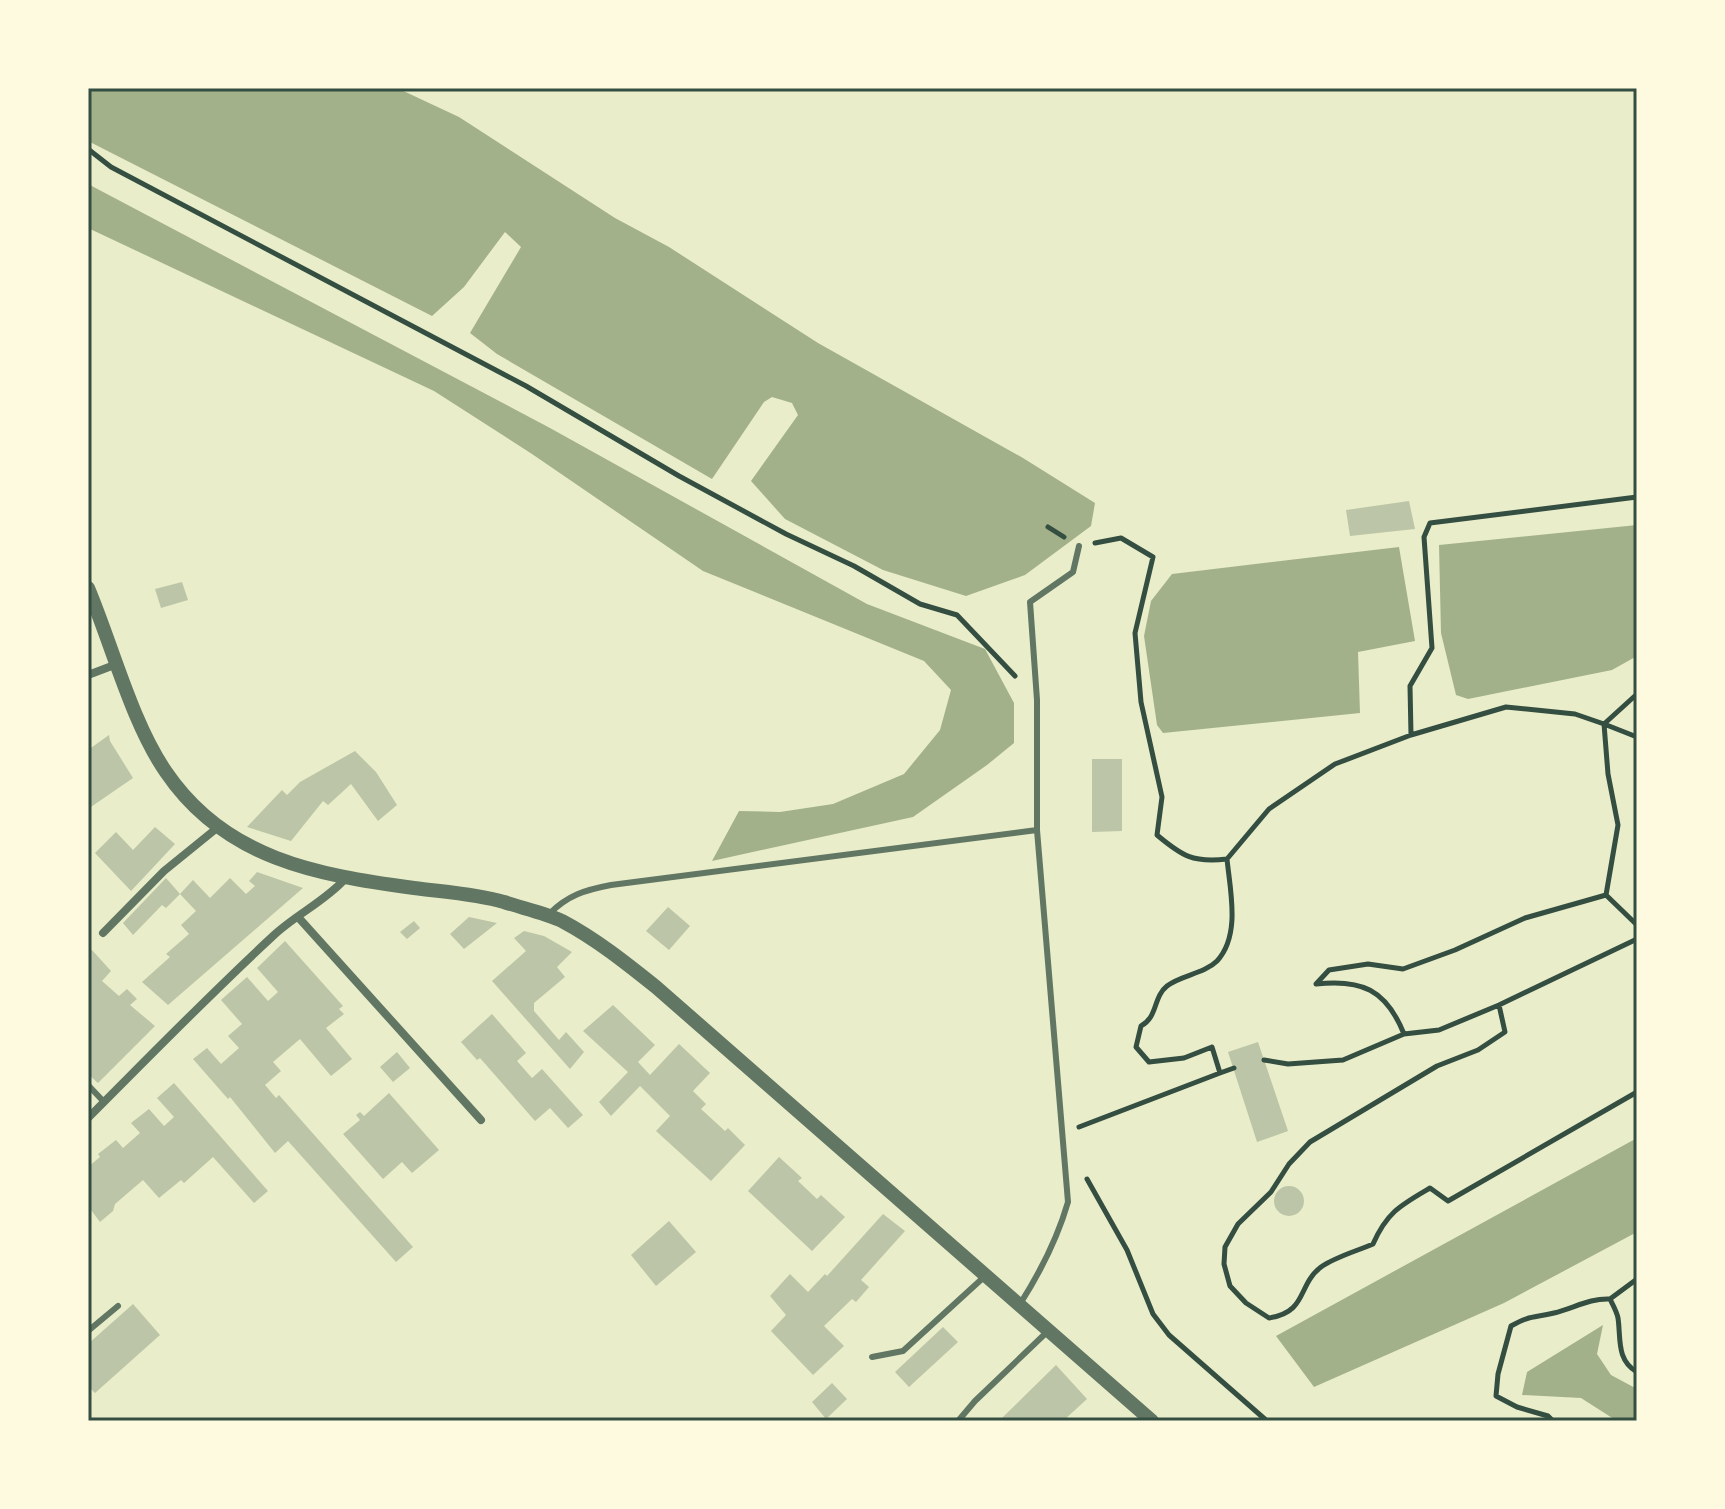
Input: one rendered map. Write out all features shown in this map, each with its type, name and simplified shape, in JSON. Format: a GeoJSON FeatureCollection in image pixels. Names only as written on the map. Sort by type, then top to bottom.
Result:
{"type":"FeatureCollection","features":[{"type":"Feature","properties":{"kind":"street"},"geometry":{"type":"LineString","coordinates":[[88,588],[144,734],[165,771],[190,804],[217,828],[272,858],[345,879],[501,901],[558,919],[588,937],[656,987],[1152,1421]]}},
{"type":"Feature","properties":{"kind":"street"},"geometry":{"type":"LineString","coordinates":[[88,675],[118,664]]}},
{"type":"Feature","properties":{"kind":"street"},"geometry":{"type":"LineString","coordinates":[[103,933],[164,871],[217,828]]}},
{"type":"Feature","properties":{"kind":"street"},"geometry":{"type":"LineString","coordinates":[[88,1118],[238,968],[277,932],[333,892],[345,879]]}},
{"type":"Feature","properties":{"kind":"street"},"geometry":{"type":"LineString","coordinates":[[298,917],[481,1120]]}},
{"type":"Feature","properties":{"kind":"lane"},"geometry":{"type":"LineString","coordinates":[[1020,1304],[1045,1264],[1068,1202],[1037,830],[1037,700],[1030,602],[1073,572],[1079,546]]}},
{"type":"Feature","properties":{"kind":"lane"},"geometry":{"type":"LineString","coordinates":[[547,917],[579,891],[611,885],[1037,830]]}},
{"type":"Feature","properties":{"kind":"lane"},"geometry":{"type":"LineString","coordinates":[[88,1085],[104,1102]]}},
{"type":"Feature","properties":{"kind":"lane"},"geometry":{"type":"LineString","coordinates":[[872,1357],[903,1351],[987,1275]]}},
{"type":"Feature","properties":{"kind":"lane"},"geometry":{"type":"LineString","coordinates":[[88,1331],[118,1306]]}},
{"type":"Feature","properties":{"kind":"lane"},"geometry":{"type":"LineString","coordinates":[[958,1421],[1050,1329]]}},
{"type":"Feature","properties":{"kind":"path"},"geometry":{"type":"LineString","coordinates":[[88,149],[111,167],[526,386],[679,476],[786,534],[854,566],[920,604],[957,615],[1037,700]]}},
{"type":"Feature","properties":{"kind":"path"},"geometry":{"type":"LineString","coordinates":[[1411,735],[1410,686],[1432,648],[1424,537],[1430,523],[1637,497]]}},
{"type":"Feature","properties":{"kind":"path"},"geometry":{"type":"LineString","coordinates":[[1079,546],[1121,538],[1153,557],[1135,633],[1141,702],[1162,797],[1157,835],[1181,855],[1205,862],[1227,859],[1269,809],[1335,764],[1411,735],[1506,707],[1575,714],[1637,737]]}},
{"type":"Feature","properties":{"kind":"path"},"geometry":{"type":"LineString","coordinates":[[1604,724],[1637,694]]}},
{"type":"Feature","properties":{"kind":"path"},"geometry":{"type":"LineString","coordinates":[[1604,724],[1608,774],[1618,825],[1606,895]]}},
{"type":"Feature","properties":{"kind":"path"},"geometry":{"type":"LineString","coordinates":[[1220,1073],[1212,1047],[1184,1058],[1149,1062],[1136,1047],[1141,1026],[1150,1021],[1166,986],[1216,962],[1225,947],[1230,934],[1232,909],[1227,859]]}},
{"type":"Feature","properties":{"kind":"path"},"geometry":{"type":"LineString","coordinates":[[1606,895],[1637,925]]}},
{"type":"Feature","properties":{"kind":"path"},"geometry":{"type":"LineString","coordinates":[[1404,1034],[1397,1018],[1369,988],[1345,981],[1316,984],[1329,970],[1368,964],[1403,969],[1455,950],[1525,918],[1606,895]]}},
{"type":"Feature","properties":{"kind":"path"},"geometry":{"type":"LineString","coordinates":[[1264,1060],[1288,1064],[1343,1060],[1404,1034],[1439,1030],[1637,939]]}},
{"type":"Feature","properties":{"kind":"path"},"geometry":{"type":"LineString","coordinates":[[1499,1005],[1505,1032],[1478,1050],[1437,1066],[1310,1142],[1289,1164],[1271,1192],[1238,1224],[1225,1247],[1224,1264],[1230,1286],[1246,1303],[1269,1318],[1282,1316],[1300,1302],[1311,1276],[1322,1266],[1373,1244],[1383,1221],[1399,1206],[1430,1188],[1448,1201],[1637,1092]]}},
{"type":"Feature","properties":{"kind":"path"},"geometry":{"type":"LineString","coordinates":[[1062,1135],[1234,1068]]}},
{"type":"Feature","properties":{"kind":"path"},"geometry":{"type":"LineString","coordinates":[[1084,1173],[1127,1250],[1153,1314],[1169,1335],[1267,1421]]}},
{"type":"Feature","properties":{"kind":"path"},"geometry":{"type":"LineString","coordinates":[[1553,1421],[1548,1416],[1517,1407],[1496,1396],[1498,1374],[1511,1326],[1528,1316],[1552,1313],[1596,1298],[1610,1299],[1637,1279]]}},
{"type":"Feature","properties":{"kind":"path"},"geometry":{"type":"LineString","coordinates":[[1610,1299],[1618,1316],[1619,1348],[1630,1368],[1637,1372]]}},
{"type":"Feature","properties":{"kind":"shaded area"},"geometry":{"type":"Polygon","coordinates":[[[88,88],[397,88],[459,117],[818,343],[1023,458],[1095,503],[1091,526],[1025,575],[966,596],[883,570],[785,519],[751,481],[798,415],[792,403],[772,397],[764,402],[712,479],[497,354],[470,333],[521,247],[505,232],[464,287],[432,316],[88,141],[88,88]]]}},
{"type":"Feature","properties":{"kind":"shaded area"},"geometry":{"type":"Polygon","coordinates":[[[88,184],[550,428],[867,604],[985,649],[1014,703],[1014,743],[913,817],[712,861],[739,811],[780,812],[833,804],[904,774],[940,730],[951,690],[924,661],[703,571],[434,391],[88,228],[88,184]]]}},
{"type":"Feature","properties":{"kind":"shaded area"},"geometry":{"type":"Polygon","coordinates":[[[1637,525],[1637,656],[1612,670],[1468,699],[1456,695],[1441,633],[1439,545],[1637,525]]]}},
{"type":"Feature","properties":{"kind":"shaded area"},"geometry":{"type":"Polygon","coordinates":[[[1399,547],[1415,641],[1358,652],[1360,713],[1163,733],[1157,725],[1144,636],[1151,601],[1172,574],[1399,547]]]}},
{"type":"Feature","properties":{"kind":"shaded area"},"geometry":{"type":"Polygon","coordinates":[[[1637,1138],[1637,1232],[1504,1303],[1314,1387],[1276,1336],[1637,1138]]]}},
{"type":"Feature","properties":{"kind":"shaded area"},"geometry":{"type":"Polygon","coordinates":[[[1603,1325],[1597,1354],[1611,1375],[1637,1389],[1637,1421],[1617,1421],[1581,1398],[1522,1395],[1527,1372],[1603,1325]]]}},
{"type":"Feature","properties":{"kind":"building"},"geometry":{"type":"Polygon","coordinates":[[[1409,501],[1415,529],[1350,536],[1346,510],[1409,501]]]}},
{"type":"Feature","properties":{"kind":"building"},"geometry":{"type":"Polygon","coordinates":[[[182,582],[188,600],[161,608],[155,589],[182,582]]]}},
{"type":"Feature","properties":{"kind":"building"},"geometry":{"type":"Polygon","coordinates":[[[109,735],[133,778],[88,809],[88,750],[109,735]]]}},
{"type":"Feature","properties":{"kind":"building"},"geometry":{"type":"Polygon","coordinates":[[[355,751],[376,772],[397,805],[378,821],[351,784],[328,805],[323,801],[291,841],[247,827],[282,790],[287,795],[300,782],[355,751]]]}},
{"type":"Feature","properties":{"kind":"building"},"geometry":{"type":"Polygon","coordinates":[[[1092,759],[1122,759],[1122,831],[1092,832],[1092,759]]]}},
{"type":"Feature","properties":{"kind":"building"},"geometry":{"type":"Polygon","coordinates":[[[155,827],[175,844],[131,891],[95,853],[116,832],[133,850],[155,827]]]}},
{"type":"Feature","properties":{"kind":"building"},"geometry":{"type":"Polygon","coordinates":[[[257,872],[303,888],[168,1005],[142,982],[170,957],[166,954],[189,934],[181,925],[196,911],[180,894],[193,880],[210,898],[230,878],[246,894],[255,886],[249,881],[257,872]]]}},
{"type":"Feature","properties":{"kind":"building"},"geometry":{"type":"Polygon","coordinates":[[[166,878],[180,894],[166,908],[162,905],[133,935],[123,923],[166,878]]]}},
{"type":"Feature","properties":{"kind":"building"},"geometry":{"type":"Polygon","coordinates":[[[668,907],[690,926],[669,950],[646,931],[668,907]]]}},
{"type":"Feature","properties":{"kind":"building"},"geometry":{"type":"Polygon","coordinates":[[[469,917],[497,923],[464,949],[450,934],[469,917]]]}},
{"type":"Feature","properties":{"kind":"building"},"geometry":{"type":"Polygon","coordinates":[[[414,921],[420,928],[407,939],[400,932],[414,921]]]}},
{"type":"Feature","properties":{"kind":"building"},"geometry":{"type":"Polygon","coordinates":[[[524,931],[544,936],[572,952],[557,967],[565,977],[534,1003],[534,1011],[559,1040],[566,1032],[584,1052],[570,1069],[492,981],[526,951],[514,938],[524,931]]]}},
{"type":"Feature","properties":{"kind":"building"},"geometry":{"type":"Polygon","coordinates":[[[285,941],[343,1006],[339,1009],[344,1014],[326,1028],[352,1059],[331,1076],[300,1039],[273,1062],[281,1071],[265,1085],[276,1098],[279,1095],[413,1247],[396,1262],[288,1141],[275,1153],[230,1097],[228,1099],[193,1059],[207,1048],[221,1064],[239,1048],[228,1036],[242,1024],[221,1000],[247,977],[268,1001],[278,992],[257,968],[285,941]]]}},
{"type":"Feature","properties":{"kind":"building"},"geometry":{"type":"Polygon","coordinates":[[[92,950],[111,971],[102,981],[119,996],[127,989],[137,999],[130,1005],[155,1026],[98,1083],[88,1074],[88,954],[92,950]]]}},
{"type":"Feature","properties":{"kind":"building"},"geometry":{"type":"Polygon","coordinates":[[[613,1005],[655,1045],[638,1062],[650,1075],[679,1044],[710,1073],[693,1091],[706,1104],[701,1109],[745,1145],[711,1181],[656,1131],[670,1116],[640,1086],[611,1116],[599,1102],[628,1072],[583,1031],[613,1005]]]}},
{"type":"Feature","properties":{"kind":"building"},"geometry":{"type":"Polygon","coordinates":[[[492,1014],[526,1053],[517,1061],[532,1078],[542,1069],[583,1115],[568,1128],[550,1108],[535,1121],[480,1058],[477,1060],[461,1042],[492,1014]]]}},
{"type":"Feature","properties":{"kind":"building"},"geometry":{"type":"Polygon","coordinates":[[[1258,1042],[1288,1131],[1257,1142],[1228,1052],[1258,1042]]]}},
{"type":"Feature","properties":{"kind":"building"},"geometry":{"type":"Polygon","coordinates":[[[397,1052],[410,1068],[393,1082],[380,1067],[397,1052]]]}},
{"type":"Feature","properties":{"kind":"building"},"geometry":{"type":"Polygon","coordinates":[[[174,1083],[268,1191],[254,1203],[213,1157],[184,1183],[181,1180],[159,1198],[143,1180],[100,1222],[88,1206],[88,1167],[100,1157],[98,1154],[116,1140],[123,1148],[140,1133],[131,1123],[149,1109],[164,1126],[174,1117],[157,1098],[174,1083]]]}},
{"type":"Feature","properties":{"kind":"building"},"geometry":{"type":"Polygon","coordinates":[[[389,1093],[439,1150],[412,1173],[402,1162],[383,1179],[343,1134],[360,1120],[356,1115],[360,1112],[364,1116],[389,1093]]]}},
{"type":"Feature","properties":{"kind":"building"},"geometry":{"type":"Polygon","coordinates":[[[779,1157],[802,1178],[798,1181],[817,1199],[821,1195],[845,1217],[812,1251],[748,1191],[779,1157]]]}},
{"type":"Feature","properties":{"kind":"building"},"geometry":{"type":"Polygon","coordinates":[[[1289,1186],[1295,1187],[1303,1195],[1303,1207],[1295,1215],[1289,1216],[1283,1215],[1275,1207],[1274,1201],[1275,1195],[1283,1187],[1289,1186]]]}},
{"type":"Feature","properties":{"kind":"building"},"geometry":{"type":"Polygon","coordinates":[[[883,1214],[905,1231],[861,1280],[869,1287],[856,1302],[852,1299],[824,1326],[844,1346],[813,1375],[771,1331],[786,1315],[770,1296],[790,1274],[808,1292],[825,1274],[827,1276],[883,1214]]]}},
{"type":"Feature","properties":{"kind":"building"},"geometry":{"type":"Polygon","coordinates":[[[669,1221],[696,1252],[656,1286],[631,1255],[669,1221]]]}},
{"type":"Feature","properties":{"kind":"building"},"geometry":{"type":"Polygon","coordinates":[[[133,1304],[160,1335],[95,1393],[88,1386],[88,1344],[133,1304]]]}},
{"type":"Feature","properties":{"kind":"building"},"geometry":{"type":"Polygon","coordinates":[[[943,1327],[958,1342],[909,1387],[895,1372],[943,1327]]]}},
{"type":"Feature","properties":{"kind":"building"},"geometry":{"type":"Polygon","coordinates":[[[1056,1365],[1087,1399],[1063,1421],[999,1421],[1056,1365]]]}},
{"type":"Feature","properties":{"kind":"building"},"geometry":{"type":"Polygon","coordinates":[[[832,1383],[847,1399],[826,1419],[812,1402],[832,1383]]]}}]}
